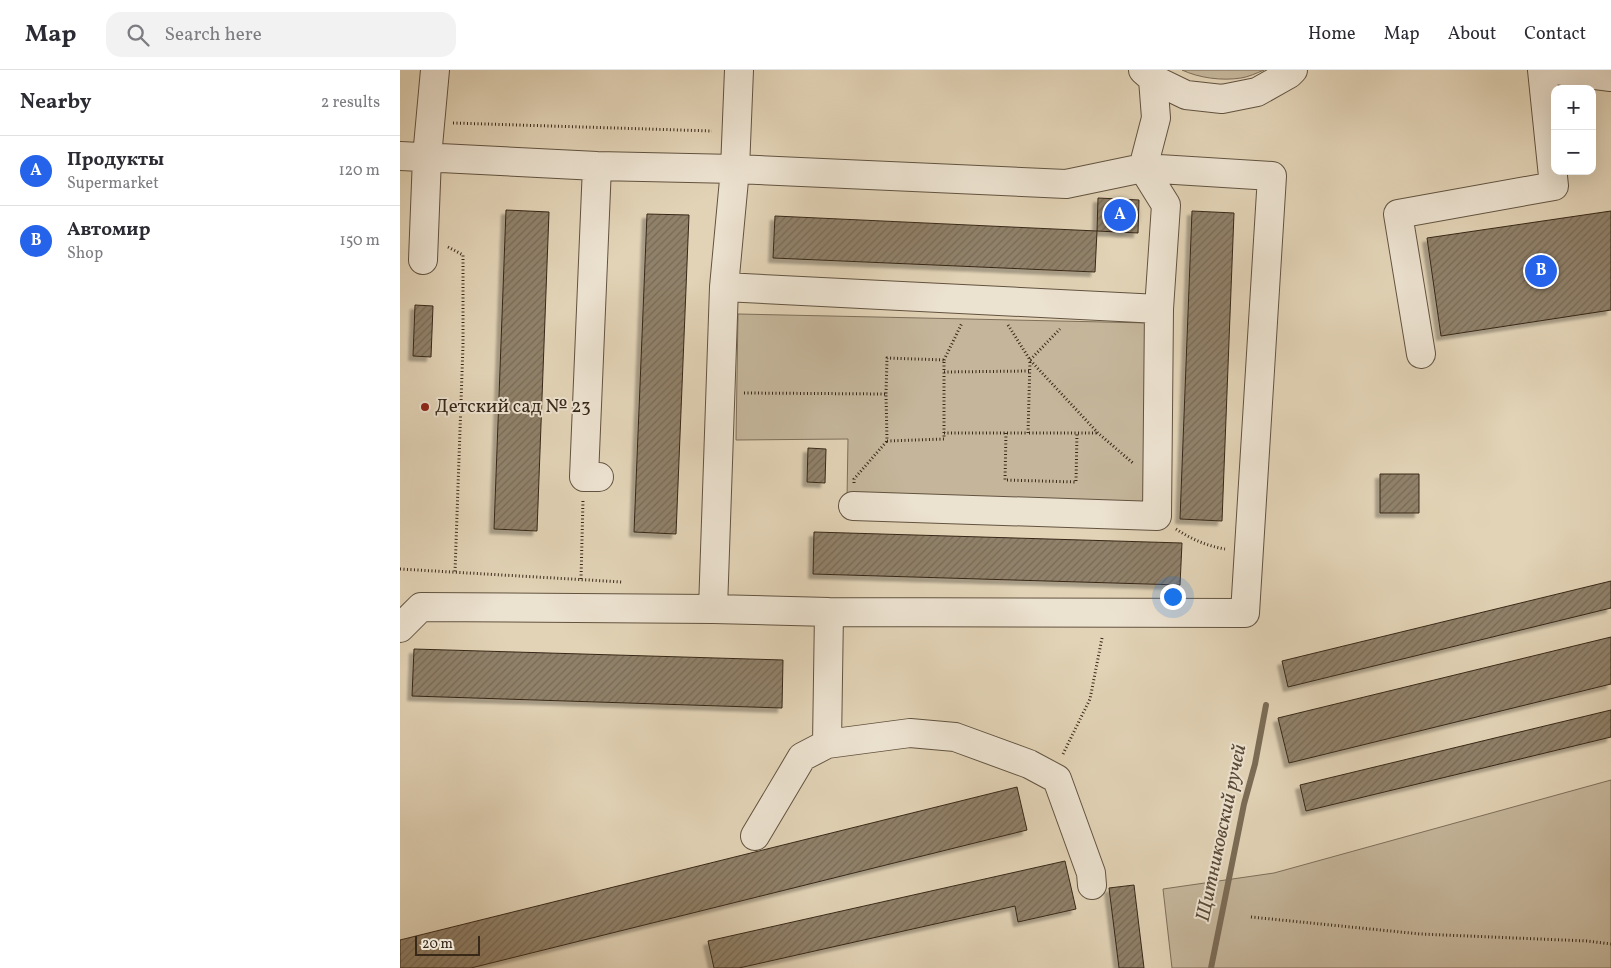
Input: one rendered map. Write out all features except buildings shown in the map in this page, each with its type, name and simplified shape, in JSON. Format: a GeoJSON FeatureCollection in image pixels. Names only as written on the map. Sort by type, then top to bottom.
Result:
{"type":"FeatureCollection","features":[{"type":"Feature","properties":{"kind":"street"},"geometry":{"type":"LineString","coordinates":[[423,252],[427,157],[435,70]]}},
{"type":"Feature","properties":{"kind":"street"},"geometry":{"type":"LineString","coordinates":[[713,609],[724,288],[735,169],[739,70]]}},
{"type":"Feature","properties":{"kind":"street"},"geometry":{"type":"LineString","coordinates":[[1148,75],[1186,95],[1222,99],[1257,92],[1293,70]]}},
{"type":"Feature","properties":{"kind":"street"},"geometry":{"type":"LineString","coordinates":[[1421,354],[1398,214],[1556,195],[1542,70]]}},
{"type":"Feature","properties":{"kind":"street"},"geometry":{"type":"LineString","coordinates":[[1556,70],[1611,77]]}},
{"type":"Feature","properties":{"kind":"street"},"geometry":{"type":"LineString","coordinates":[[853,506],[1157,516],[1159,309],[1166,205],[1143,168],[1156,118],[1148,75]]}},
{"type":"Feature","properties":{"kind":"street"},"geometry":{"type":"LineString","coordinates":[[1156,118],[1186,95]]}},
{"type":"Feature","properties":{"kind":"street"},"geometry":{"type":"LineString","coordinates":[[400,156],[597,166],[735,169],[1066,184],[1143,168],[1272,176],[1245,613],[829,612],[713,609],[421,607],[400,628]]}},
{"type":"Feature","properties":{"kind":"street"},"geometry":{"type":"LineString","coordinates":[[592,477],[597,166]]}},
{"type":"Feature","properties":{"kind":"street"},"geometry":{"type":"LineString","coordinates":[[724,288],[1159,309]]}},
{"type":"Feature","properties":{"kind":"street"},"geometry":{"type":"LineString","coordinates":[[827,744],[829,612]]}},
{"type":"Feature","properties":{"kind":"street"},"geometry":{"type":"LineString","coordinates":[[755,836],[802,757],[827,744],[910,733],[955,737],[1030,764],[1056,779],[1091,873],[1092,885]]}},
{"type":"Feature","properties":{"kind":"path"},"geometry":{"type":"LineString","coordinates":[[430,123],[716,131]]}},
{"type":"Feature","properties":{"kind":"path"},"geometry":{"type":"LineString","coordinates":[[423,252],[449,247],[463,255],[463,344],[455,572]]}},
{"type":"Feature","properties":{"kind":"path"},"geometry":{"type":"LineString","coordinates":[[887,441],[944,440],[944,360],[983,300],[1030,360],[1098,433],[1157,483]]}},
{"type":"Feature","properties":{"kind":"path"},"geometry":{"type":"LineString","coordinates":[[1028,433],[1030,360],[1083,305]]}},
{"type":"Feature","properties":{"kind":"path"},"geometry":{"type":"LineString","coordinates":[[853,506],[854,478],[887,441],[887,358],[944,360]]}},
{"type":"Feature","properties":{"kind":"path"},"geometry":{"type":"LineString","coordinates":[[944,372],[1029,371]]}},
{"type":"Feature","properties":{"kind":"path"},"geometry":{"type":"LineString","coordinates":[[720,393],[886,394]]}},
{"type":"Feature","properties":{"kind":"path"},"geometry":{"type":"LineString","coordinates":[[944,433],[1098,433]]}},
{"type":"Feature","properties":{"kind":"path"},"geometry":{"type":"LineString","coordinates":[[1006,433],[1005,480],[1076,482],[1077,433]]}},
{"type":"Feature","properties":{"kind":"path"},"geometry":{"type":"LineString","coordinates":[[581,579],[592,477]]}},
{"type":"Feature","properties":{"kind":"path"},"geometry":{"type":"LineString","coordinates":[[1157,516],[1187,537],[1212,547],[1249,554]]}},
{"type":"Feature","properties":{"kind":"path"},"geometry":{"type":"LineString","coordinates":[[400,569],[630,582]]}},
{"type":"Feature","properties":{"kind":"path"},"geometry":{"type":"LineString","coordinates":[[1047,774],[1064,751],[1090,699],[1107,612]]}},
{"type":"Feature","properties":{"kind":"path"},"geometry":{"type":"LineString","coordinates":[[1251,917],[1420,934],[1587,941],[1611,944]]}},
{"type":"Feature","properties":{"kind":"shaded area"},"geometry":{"type":"Polygon","coordinates":[[[1182,70],[1264,70],[1234,79],[1218,79],[1203,77],[1182,70]]]}},
{"type":"Feature","properties":{"kind":"shaded area"},"geometry":{"type":"Polygon","coordinates":[[[738,314],[1150,323],[1147,507],[847,499],[848,439],[736,440],[738,314]]]}},
{"type":"Feature","properties":{"kind":"shaded area"},"geometry":{"type":"Polygon","coordinates":[[[1611,780],[1611,968],[1172,968],[1163,889],[1274,873],[1611,780]]]}},
{"type":"Feature","properties":{"kind":"waterway","name":"Щитниковский ручей"},"geometry":{"type":"LineString","coordinates":[[1211,968],[1266,705]]}},
{"type":"Feature","properties":{"kind":"place","name":"Продукты"},"geometry":{"type":"Point","coordinates":[1120,215]}},
{"type":"Feature","properties":{"kind":"place","name":"Автомир"},"geometry":{"type":"Point","coordinates":[1541,271]}},
{"type":"Feature","properties":{"kind":"place","name":"Детский сад № 23"},"geometry":{"type":"Point","coordinates":[425,407]}}]}
